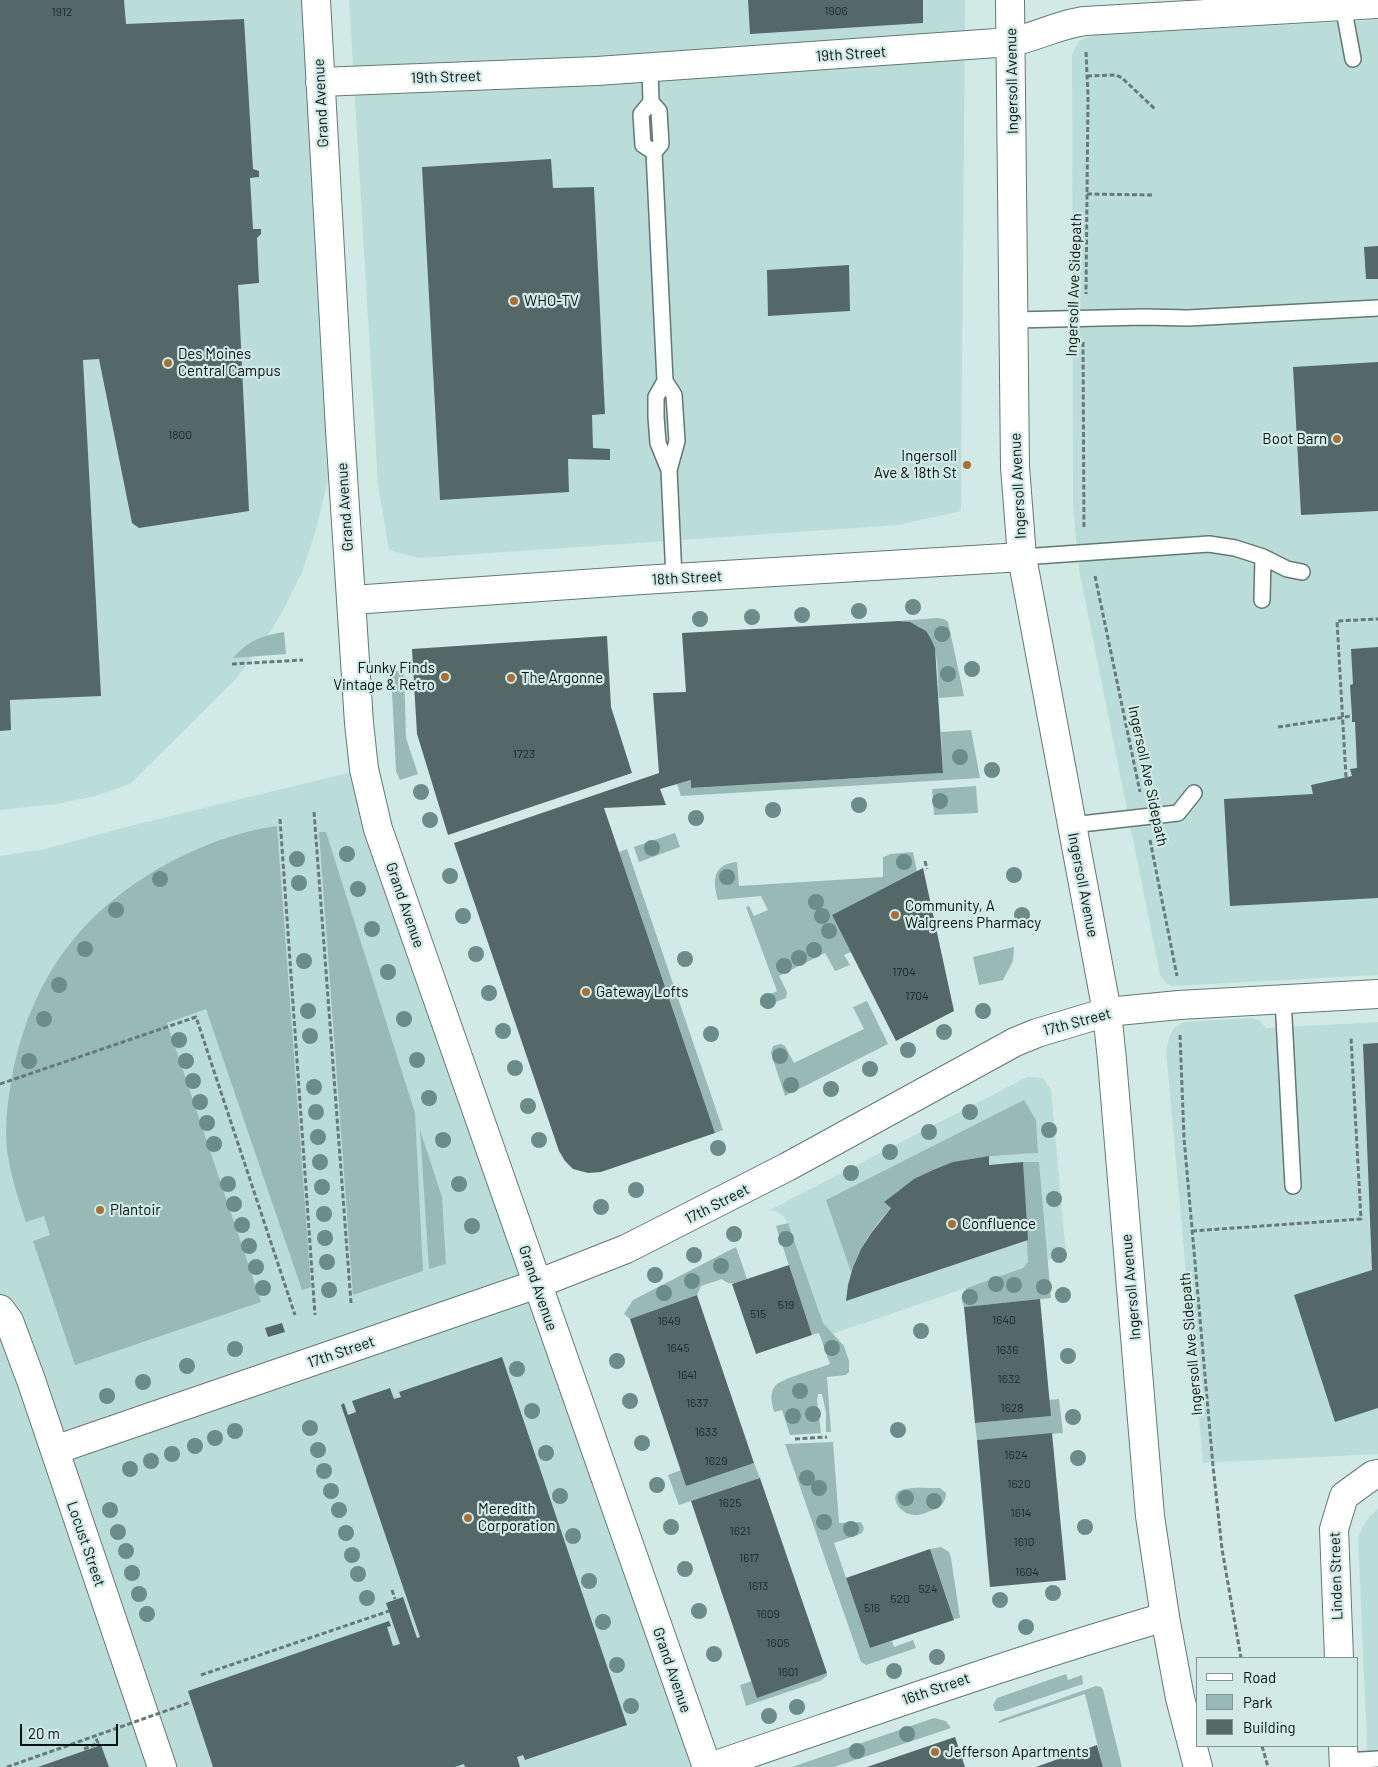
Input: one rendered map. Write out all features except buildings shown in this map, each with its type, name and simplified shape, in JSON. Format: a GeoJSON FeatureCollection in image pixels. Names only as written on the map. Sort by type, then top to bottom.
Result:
{"type":"FeatureCollection","features":[{"type":"Feature","properties":{"kind":"main road","name":"Grand Avenue"},"geometry":{"type":"LineString","coordinates":[[316,0],[359,723],[364,769],[378,829],[708,1767]]}},
{"type":"Feature","properties":{"kind":"main road","name":"Ingersoll Avenue"},"geometry":{"type":"LineString","coordinates":[[1010,0],[1015,320],[1015,467],[1022,557],[1107,1012],[1150,1516],[1165,1617],[1180,1698],[1198,1767]]}},
{"type":"Feature","properties":{"kind":"main road","name":"19th Street"},"geometry":{"type":"LineString","coordinates":[[320,82],[650,67],[1012,42],[1026,40],[1068,23],[1085,21],[1252,6],[1343,3],[1378,4]]}},
{"type":"Feature","properties":{"kind":"main road","name":"18th Street"},"geometry":{"type":"LineString","coordinates":[[352,600],[1022,557]]}},
{"type":"Feature","properties":{"kind":"main road","name":"17th Street"},"geometry":{"type":"LineString","coordinates":[[54,1450],[537,1284],[626,1249],[692,1217],[1015,1042],[1037,1033],[1107,1012],[1160,1006],[1378,994]]}},
{"type":"Feature","properties":{"kind":"main road","name":"Locust Street"},"geometry":{"type":"LineString","coordinates":[[4,1315],[54,1450],[162,1767]]}},
{"type":"Feature","properties":{"kind":"main road","name":"Linden Street"},"geometry":{"type":"LineString","coordinates":[[1340,1657],[1334,1529],[1344,1496],[1373,1475],[1378,1474]]}},
{"type":"Feature","properties":{"kind":"main road","name":"16th Street"},"geometry":{"type":"LineString","coordinates":[[708,1767],[961,1681],[1165,1617]]}},
{"type":"Feature","properties":{"kind":"lane"},"geometry":{"type":"LineString","coordinates":[[1343,3],[1353,59]]}},
{"type":"Feature","properties":{"kind":"lane"},"geometry":{"type":"LineString","coordinates":[[650,67],[651,102],[641,114],[643,145],[654,152],[665,381],[656,397],[656,417],[658,443],[669,470],[674,578]]}},
{"type":"Feature","properties":{"kind":"lane"},"geometry":{"type":"LineString","coordinates":[[1015,320],[1188,318],[1378,308]]}},
{"type":"Feature","properties":{"kind":"lane"},"geometry":{"type":"LineString","coordinates":[[1022,557],[1209,544],[1235,548],[1263,557],[1286,569],[1302,572]]}},
{"type":"Feature","properties":{"kind":"lane"},"geometry":{"type":"LineString","coordinates":[[1262,600],[1263,557]]}},
{"type":"Feature","properties":{"kind":"lane"},"geometry":{"type":"LineString","coordinates":[[1072,825],[1178,813],[1194,793]]}},
{"type":"Feature","properties":{"kind":"lane"},"geometry":{"type":"LineString","coordinates":[[1283,999],[1293,1186]]}},
{"type":"Feature","properties":{"kind":"lane"},"geometry":{"type":"LineString","coordinates":[[1344,1758],[1378,1759]]}},
{"type":"Feature","properties":{"kind":"path","name":"Ingersoll Ave Sidepath"},"geometry":{"type":"LineString","coordinates":[[1084,531],[1082,345],[1087,287],[1086,48]]}},
{"type":"Feature","properties":{"kind":"path"},"geometry":{"type":"LineString","coordinates":[[1087,76],[1116,75],[1122,78],[1155,109]]}},
{"type":"Feature","properties":{"kind":"path"},"geometry":{"type":"LineString","coordinates":[[1087,194],[1152,195]]}},
{"type":"Feature","properties":{"kind":"path","name":"Ingersoll Ave Sidepath"},"geometry":{"type":"LineString","coordinates":[[1094,571],[1146,818],[1177,978]]}},
{"type":"Feature","properties":{"kind":"path"},"geometry":{"type":"LineString","coordinates":[[1346,777],[1337,621],[1378,619]]}},
{"type":"Feature","properties":{"kind":"path"},"geometry":{"type":"LineString","coordinates":[[232,664],[303,660]]}},
{"type":"Feature","properties":{"kind":"path"},"geometry":{"type":"LineString","coordinates":[[1278,727],[1352,716]]}},
{"type":"Feature","properties":{"kind":"path"},"geometry":{"type":"LineString","coordinates":[[314,812],[351,1303]]}},
{"type":"Feature","properties":{"kind":"path"},"geometry":{"type":"LineString","coordinates":[[280,818],[315,1315]]}},
{"type":"Feature","properties":{"kind":"path"},"geometry":{"type":"LineString","coordinates":[[925,861],[927,869]]}},
{"type":"Feature","properties":{"kind":"path"},"geometry":{"type":"LineString","coordinates":[[0,1084],[196,1017],[295,1315]]}},
{"type":"Feature","properties":{"kind":"path","name":"Ingersoll Ave Sidepath"},"geometry":{"type":"LineString","coordinates":[[1180,1032],[1184,1138],[1213,1466],[1222,1550],[1241,1657]]}},
{"type":"Feature","properties":{"kind":"path"},"geometry":{"type":"LineString","coordinates":[[1192,1231],[1360,1219],[1350,1038]]}},
{"type":"Feature","properties":{"kind":"path"},"geometry":{"type":"LineString","coordinates":[[795,1439],[827,1437]]}},
{"type":"Feature","properties":{"kind":"path"},"geometry":{"type":"LineString","coordinates":[[392,1590],[395,1599]]}},
{"type":"Feature","properties":{"kind":"path"},"geometry":{"type":"LineString","coordinates":[[201,1675],[389,1611]]}},
{"type":"Feature","properties":{"kind":"path"},"geometry":{"type":"LineString","coordinates":[[7,1767],[192,1702]]}},
{"type":"Feature","properties":{"kind":"path"},"geometry":{"type":"LineString","coordinates":[[84,1749],[98,1744],[95,1736]]}},
{"type":"Feature","properties":{"kind":"path"},"geometry":{"type":"LineString","coordinates":[[1262,1747],[1268,1767]]}},
{"type":"Feature","properties":{"kind":"shaded area","name":"Des Moines Central Campus"},"geometry":{"type":"Polygon","coordinates":[[[0,0],[314,0],[340,430],[316,530],[302,572],[272,629],[236,679],[130,784],[95,796],[57,804],[0,810],[0,0]]]}},
{"type":"Feature","properties":{"kind":"shaded area"},"geometry":{"type":"Polygon","coordinates":[[[349,0],[965,0],[961,511],[898,525],[419,558],[389,550],[378,485],[349,0]]]}},
{"type":"Feature","properties":{"kind":"shaded area"},"geometry":{"type":"Polygon","coordinates":[[[1378,20],[1378,975],[1173,986],[1166,983],[1160,975],[1080,575],[1075,529],[1073,504],[1072,54],[1079,41],[1093,35],[1378,20]]]}},
{"type":"Feature","properties":{"kind":"shaded area","name":"Meredith Corporation"},"geometry":{"type":"Polygon","coordinates":[[[364,769],[707,1767],[0,1767],[0,856],[45,849],[122,828],[364,769]]]}},
{"type":"Feature","properties":{"kind":"shaded area"},"geometry":{"type":"Polygon","coordinates":[[[1252,1018],[1259,1020],[1266,1028],[1378,1022],[1378,1454],[1203,1463],[1166,1050],[1174,1028],[1184,1022],[1252,1018]]]}},
{"type":"Feature","properties":{"kind":"shaded area"},"geometry":{"type":"Polygon","coordinates":[[[1027,1077],[1043,1078],[1051,1090],[1066,1254],[832,1334],[823,1323],[788,1223],[776,1211],[768,1211],[1027,1077]]]}},
{"type":"Feature","properties":{"kind":"shaded area"},"geometry":{"type":"Polygon","coordinates":[[[1378,1509],[1378,1767],[1368,1767],[1358,1538],[1363,1526],[1378,1509]]]}},
{"type":"Feature","properties":{"kind":"green space"},"geometry":{"type":"Polygon","coordinates":[[[937,618],[948,622],[964,696],[939,698],[937,660],[930,638],[923,630],[913,624],[899,621],[937,618]]]}},
{"type":"Feature","properties":{"kind":"green space"},"geometry":{"type":"Polygon","coordinates":[[[284,632],[286,654],[233,658],[250,643],[269,635],[284,632]]]}},
{"type":"Feature","properties":{"kind":"green space"},"geometry":{"type":"Polygon","coordinates":[[[404,670],[406,738],[418,774],[400,780],[396,771],[391,672],[404,670]]]}},
{"type":"Feature","properties":{"kind":"green space"},"geometry":{"type":"Polygon","coordinates":[[[971,730],[980,778],[681,796],[677,784],[691,780],[692,788],[943,773],[941,732],[971,730]]]}},
{"type":"Feature","properties":{"kind":"green space"},"geometry":{"type":"Polygon","coordinates":[[[976,786],[978,813],[934,815],[932,789],[976,786]]]}},
{"type":"Feature","properties":{"kind":"green space"},"geometry":{"type":"Polygon","coordinates":[[[277,826],[311,1287],[302,1290],[206,1009],[167,1023],[261,1302],[75,1365],[33,1241],[50,1235],[44,1216],[26,1222],[8,1158],[6,1128],[10,1086],[23,1033],[35,1002],[49,974],[86,925],[108,904],[134,884],[190,852],[232,836],[277,826]]]}},
{"type":"Feature","properties":{"kind":"green space"},"geometry":{"type":"Polygon","coordinates":[[[319,832],[326,832],[415,1113],[423,1271],[353,1295],[319,832]]]}},
{"type":"Feature","properties":{"kind":"green space"},"geometry":{"type":"Polygon","coordinates":[[[675,833],[680,847],[639,862],[634,847],[675,833]]]}},
{"type":"Feature","properties":{"kind":"green space"},"geometry":{"type":"Polygon","coordinates":[[[627,849],[723,1130],[715,1133],[619,852],[627,849]]]}},
{"type":"Feature","properties":{"kind":"green space"},"geometry":{"type":"Polygon","coordinates":[[[913,852],[917,872],[832,915],[851,952],[844,955],[850,965],[835,971],[825,953],[779,976],[787,992],[786,998],[764,1007],[760,1005],[760,999],[777,991],[746,907],[749,906],[754,916],[768,910],[761,896],[718,900],[715,880],[716,874],[723,866],[737,862],[739,886],[883,877],[883,857],[891,854],[913,852]]]}},
{"type":"Feature","properties":{"kind":"green space"},"geometry":{"type":"Polygon","coordinates":[[[1014,947],[1013,961],[1003,980],[979,985],[973,957],[1014,947]]]}},
{"type":"Feature","properties":{"kind":"green space"},"geometry":{"type":"Polygon","coordinates":[[[867,1001],[888,1044],[785,1096],[771,1053],[773,1046],[781,1044],[785,1046],[794,1063],[864,1029],[853,1007],[867,1001]]]}},
{"type":"Feature","properties":{"kind":"green space"},"geometry":{"type":"Polygon","coordinates":[[[1024,1100],[1036,1120],[1038,1153],[975,1158],[956,1162],[938,1168],[902,1188],[884,1202],[891,1208],[867,1238],[851,1272],[826,1200],[1024,1100]]]}},
{"type":"Feature","properties":{"kind":"green space"},"geometry":{"type":"Polygon","coordinates":[[[420,1130],[442,1197],[446,1264],[429,1269],[420,1130]]]}},
{"type":"Feature","properties":{"kind":"green space"},"geometry":{"type":"Polygon","coordinates":[[[1023,1162],[1039,1162],[1051,1298],[964,1307],[962,1297],[967,1288],[1023,1268],[1028,1262],[1023,1162]]]}},
{"type":"Feature","properties":{"kind":"green space"},"geometry":{"type":"Polygon","coordinates":[[[788,1223],[823,1323],[844,1346],[849,1361],[849,1372],[846,1375],[827,1377],[831,1432],[826,1432],[826,1413],[822,1394],[818,1394],[817,1400],[821,1433],[790,1435],[782,1410],[774,1412],[772,1405],[772,1392],[778,1383],[830,1364],[819,1333],[812,1335],[776,1226],[788,1223]]]}},
{"type":"Feature","properties":{"kind":"green space"},"geometry":{"type":"Polygon","coordinates":[[[736,1247],[747,1279],[728,1283],[722,1279],[701,1286],[697,1295],[630,1319],[624,1314],[633,1300],[736,1247]]]}},
{"type":"Feature","properties":{"kind":"green space"},"geometry":{"type":"Polygon","coordinates":[[[1059,1399],[1063,1433],[977,1440],[975,1423],[1050,1416],[1049,1400],[1059,1399]]]}},
{"type":"Feature","properties":{"kind":"green space"},"geometry":{"type":"Polygon","coordinates":[[[833,1442],[839,1523],[861,1522],[864,1528],[862,1533],[858,1535],[834,1543],[870,1648],[892,1641],[894,1647],[913,1640],[916,1648],[866,1665],[861,1662],[785,1444],[833,1442]]]}},
{"type":"Feature","properties":{"kind":"green space"},"geometry":{"type":"Polygon","coordinates":[[[754,1463],[760,1478],[679,1505],[668,1475],[681,1470],[686,1485],[754,1463]]]}},
{"type":"Feature","properties":{"kind":"green space"},"geometry":{"type":"Polygon","coordinates":[[[918,1488],[940,1488],[946,1493],[944,1502],[924,1514],[908,1514],[896,1503],[896,1494],[899,1491],[918,1488]]]}},
{"type":"Feature","properties":{"kind":"green space"},"geometry":{"type":"Polygon","coordinates":[[[941,1547],[949,1552],[951,1558],[960,1618],[954,1619],[930,1549],[941,1547]]]}},
{"type":"Feature","properties":{"kind":"green space"},"geometry":{"type":"Polygon","coordinates":[[[827,1673],[827,1676],[820,1681],[746,1706],[740,1685],[752,1681],[758,1697],[827,1673]]]}},
{"type":"Feature","properties":{"kind":"green space"},"geometry":{"type":"Polygon","coordinates":[[[1066,1674],[1068,1680],[1082,1675],[1083,1684],[1003,1711],[995,1711],[993,1705],[997,1698],[1066,1674]]]}},
{"type":"Feature","properties":{"kind":"green space"},"geometry":{"type":"Polygon","coordinates":[[[1096,1686],[1101,1687],[1103,1690],[1122,1767],[1103,1767],[1085,1694],[998,1722],[1003,1719],[1096,1686]]]}},
{"type":"Feature","properties":{"kind":"green space"},"geometry":{"type":"Polygon","coordinates":[[[934,1718],[946,1721],[951,1728],[834,1767],[792,1767],[934,1718]]]}},
{"type":"Feature","properties":{"kind":"place","name":"WHO-TV"},"geometry":{"type":"Point","coordinates":[514,301]}},
{"type":"Feature","properties":{"kind":"place","name":"Des Moines Central Campus"},"geometry":{"type":"Point","coordinates":[168,363]}},
{"type":"Feature","properties":{"kind":"place","name":"Boot Barn"},"geometry":{"type":"Point","coordinates":[1337,439]}},
{"type":"Feature","properties":{"kind":"place","name":"Ingersoll Ave & 18th St"},"geometry":{"type":"Point","coordinates":[967,465]}},
{"type":"Feature","properties":{"kind":"place","name":"Funky Finds Vintage & Retro"},"geometry":{"type":"Point","coordinates":[445,677]}},
{"type":"Feature","properties":{"kind":"place","name":"The Argonne"},"geometry":{"type":"Point","coordinates":[511,678]}},
{"type":"Feature","properties":{"kind":"place","name":"Community, A Walgreens Pharmacy"},"geometry":{"type":"Point","coordinates":[895,915]}},
{"type":"Feature","properties":{"kind":"place","name":"Gateway Lofts"},"geometry":{"type":"Point","coordinates":[586,992]}},
{"type":"Feature","properties":{"kind":"place","name":"Plantoir"},"geometry":{"type":"Point","coordinates":[100,1210]}},
{"type":"Feature","properties":{"kind":"place","name":"Confluence"},"geometry":{"type":"Point","coordinates":[952,1224]}},
{"type":"Feature","properties":{"kind":"place","name":"Meredith Corporation"},"geometry":{"type":"Point","coordinates":[468,1518]}},
{"type":"Feature","properties":{"kind":"place","name":"Jefferson Apartments"},"geometry":{"type":"Point","coordinates":[935,1752]}}]}
